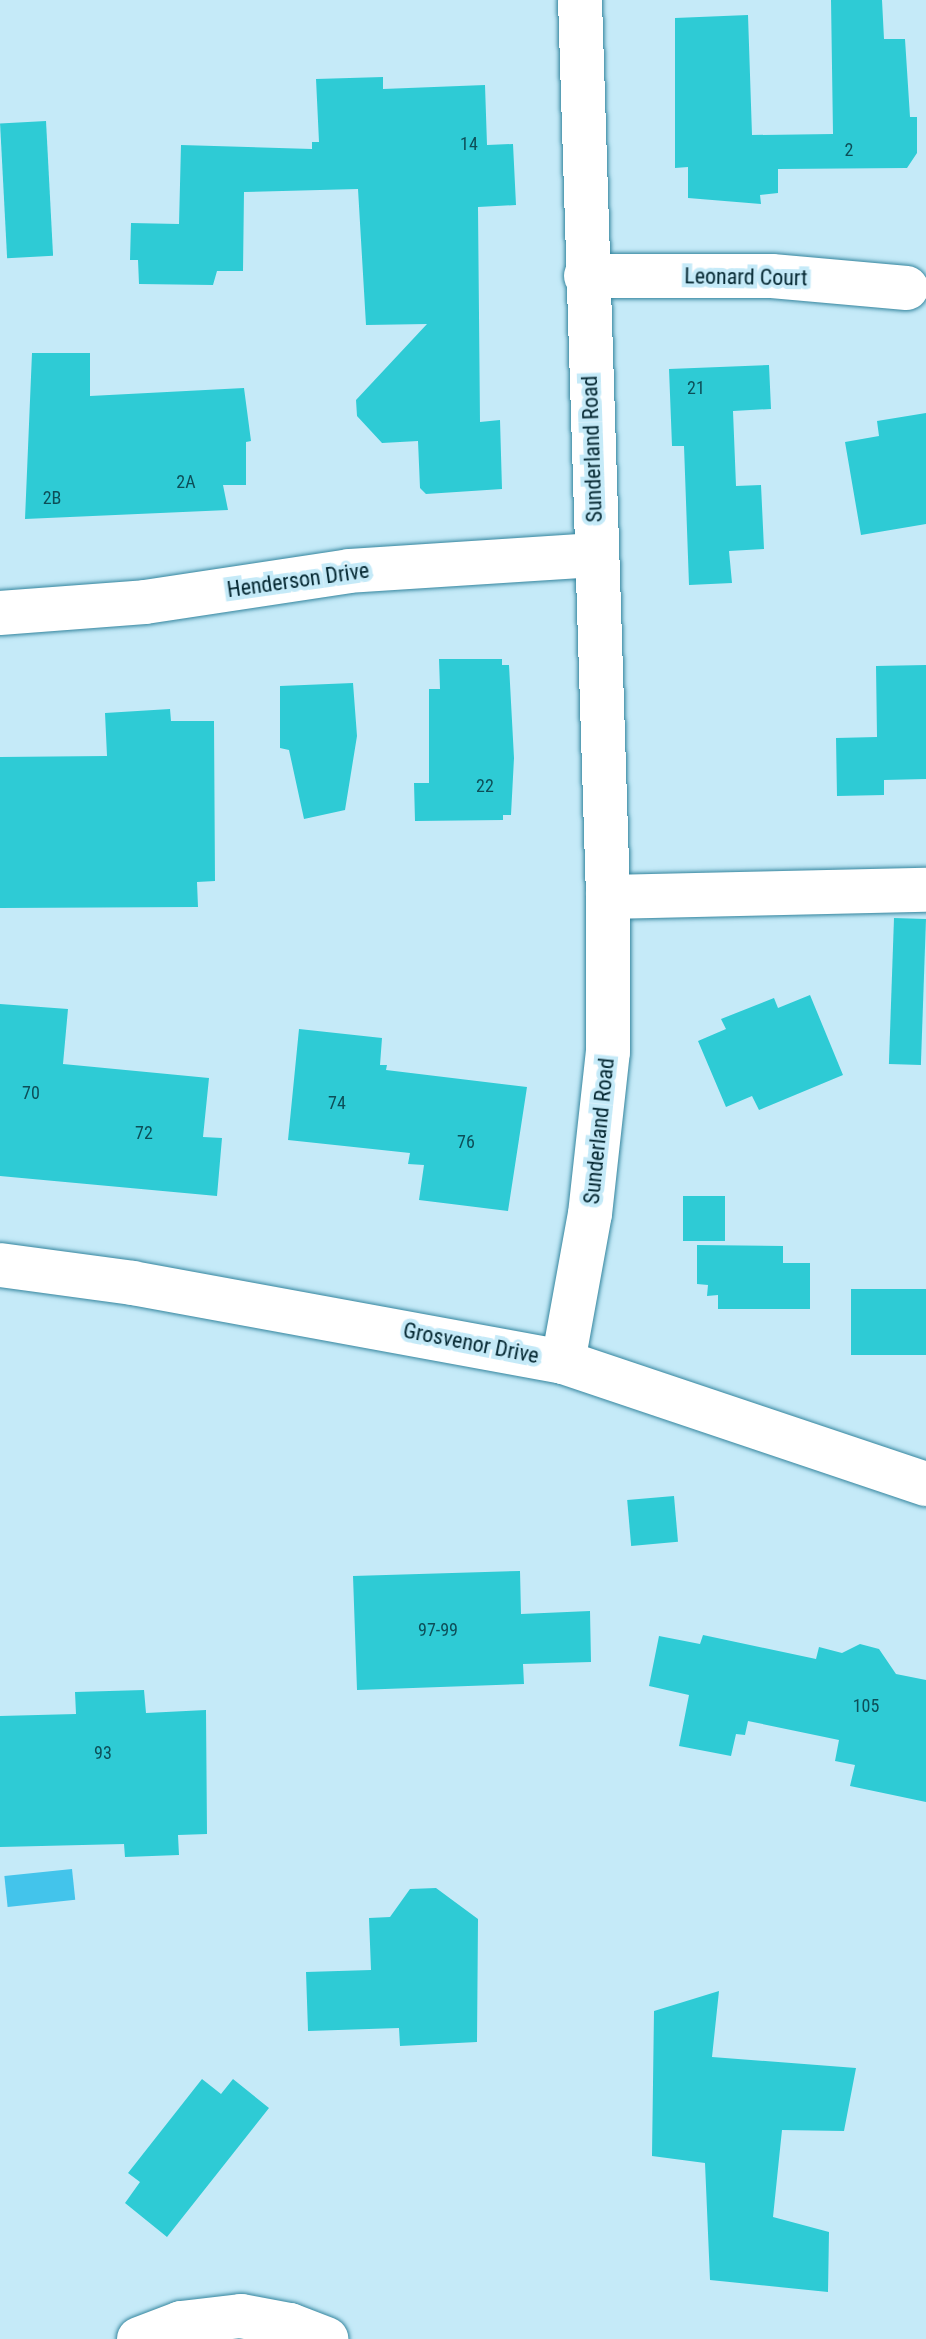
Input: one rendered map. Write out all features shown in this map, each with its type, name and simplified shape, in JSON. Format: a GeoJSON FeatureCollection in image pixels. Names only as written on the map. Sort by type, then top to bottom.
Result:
{"type":"FeatureCollection","features":[{"type":"Feature","properties":{"kind":"street","name":"Sunderland Road"},"geometry":{"type":"LineString","coordinates":[[563,1362],[590,1214],[608,1052],[608,897],[586,276],[580,0]]}},
{"type":"Feature","properties":{"kind":"street","name":"Leonard Court"},"geometry":{"type":"LineString","coordinates":[[586,276],[772,276],[906,288]]}},
{"type":"Feature","properties":{"kind":"street","name":"Henderson Drive"},"geometry":{"type":"LineString","coordinates":[[0,613],[145,602],[349,571],[596,555]]}},
{"type":"Feature","properties":{"kind":"street"},"geometry":{"type":"LineString","coordinates":[[608,897],[926,890]]}},
{"type":"Feature","properties":{"kind":"street","name":"Grosvenor Drive"},"geometry":{"type":"LineString","coordinates":[[0,1265],[300,1311],[563,1362],[926,1484]]}},
{"type":"Feature","properties":{"kind":"street"},"geometry":{"type":"LineString","coordinates":[[139,2339],[181,2323],[241,2316],[290,2325],[326,2339]]}},
{"type":"Feature","properties":{"kind":"water"},"geometry":{"type":"Polygon","coordinates":[[[72,1869],[75,1900],[8,1907],[4,1876],[72,1869]]]}},
{"type":"Feature","properties":{"kind":"building"},"geometry":{"type":"Polygon","coordinates":[[[831,0],[882,0],[884,39],[905,39],[910,117],[917,117],[917,153],[907,168],[778,169],[778,193],[760,195],[761,204],[688,198],[688,167],[675,168],[675,18],[748,15],[752,135],[833,134],[831,0]]]}},
{"type":"Feature","properties":{"kind":"building"},"geometry":{"type":"Polygon","coordinates":[[[383,77],[383,89],[485,85],[487,145],[513,144],[516,205],[478,207],[480,422],[500,420],[502,489],[426,494],[420,488],[418,441],[382,443],[357,416],[356,400],[427,324],[366,325],[358,189],[244,192],[243,271],[217,271],[213,285],[139,284],[138,260],[130,260],[131,223],[179,224],[181,145],[312,149],[312,142],[319,142],[316,79],[383,77]]]}},
{"type":"Feature","properties":{"kind":"building"},"geometry":{"type":"Polygon","coordinates":[[[46,121],[53,256],[7,258],[0,123],[46,121]]]}},
{"type":"Feature","properties":{"kind":"building"},"geometry":{"type":"Polygon","coordinates":[[[32,353],[90,353],[90,396],[244,388],[251,441],[246,442],[246,485],[223,485],[228,510],[25,519],[32,353]]]}},
{"type":"Feature","properties":{"kind":"building"},"geometry":{"type":"Polygon","coordinates":[[[769,365],[771,409],[733,411],[736,486],[761,485],[764,549],[729,551],[732,583],[689,585],[684,446],[672,446],[669,369],[769,365]]]}},
{"type":"Feature","properties":{"kind":"building"},"geometry":{"type":"Polygon","coordinates":[[[926,413],[926,524],[861,535],[845,442],[879,436],[877,421],[926,413]]]}},
{"type":"Feature","properties":{"kind":"building"},"geometry":{"type":"Polygon","coordinates":[[[439,659],[502,659],[502,665],[509,665],[514,758],[511,815],[503,815],[503,820],[415,821],[414,783],[429,783],[429,689],[440,689],[439,659]]]}},
{"type":"Feature","properties":{"kind":"building"},"geometry":{"type":"Polygon","coordinates":[[[926,665],[926,779],[884,780],[884,795],[837,796],[836,738],[877,737],[876,666],[926,665]]]}},
{"type":"Feature","properties":{"kind":"building"},"geometry":{"type":"Polygon","coordinates":[[[353,683],[357,736],[345,810],[304,819],[289,750],[280,748],[280,686],[353,683]]]}},
{"type":"Feature","properties":{"kind":"building"},"geometry":{"type":"Polygon","coordinates":[[[170,709],[171,721],[214,721],[215,881],[197,882],[198,907],[0,908],[0,757],[107,756],[105,713],[170,709]]]}},
{"type":"Feature","properties":{"kind":"building"},"geometry":{"type":"Polygon","coordinates":[[[894,918],[926,919],[921,1065],[889,1064],[894,918]]]}},
{"type":"Feature","properties":{"kind":"building"},"geometry":{"type":"Polygon","coordinates":[[[810,995],[843,1075],[759,1110],[752,1096],[726,1107],[698,1041],[726,1029],[721,1019],[774,998],[778,1008],[810,995]]]}},
{"type":"Feature","properties":{"kind":"building"},"geometry":{"type":"Polygon","coordinates":[[[0,1004],[68,1009],[63,1064],[209,1078],[203,1137],[222,1138],[217,1196],[0,1176],[0,1004]]]}},
{"type":"Feature","properties":{"kind":"building"},"geometry":{"type":"Polygon","coordinates":[[[299,1029],[382,1038],[380,1065],[387,1065],[386,1070],[527,1087],[508,1211],[419,1200],[424,1165],[408,1164],[410,1153],[288,1140],[299,1029]]]}},
{"type":"Feature","properties":{"kind":"building"},"geometry":{"type":"Polygon","coordinates":[[[683,1196],[725,1196],[725,1241],[683,1241],[683,1196]]]}},
{"type":"Feature","properties":{"kind":"building"},"geometry":{"type":"Polygon","coordinates":[[[697,1245],[783,1246],[783,1263],[810,1263],[810,1309],[718,1309],[718,1295],[707,1296],[708,1285],[697,1284],[697,1245]]]}},
{"type":"Feature","properties":{"kind":"building"},"geometry":{"type":"Polygon","coordinates":[[[851,1289],[926,1289],[926,1355],[851,1355],[851,1289]]]}},
{"type":"Feature","properties":{"kind":"building"},"geometry":{"type":"Polygon","coordinates":[[[674,1496],[678,1542],[631,1546],[627,1500],[674,1496]]]}},
{"type":"Feature","properties":{"kind":"building"},"geometry":{"type":"Polygon","coordinates":[[[520,1571],[521,1614],[590,1611],[591,1662],[523,1664],[524,1684],[357,1690],[353,1576],[520,1571]]]}},
{"type":"Feature","properties":{"kind":"building"},"geometry":{"type":"Polygon","coordinates":[[[703,1635],[816,1659],[819,1647],[842,1653],[860,1644],[879,1649],[896,1674],[926,1680],[926,1802],[850,1786],[855,1765],[835,1761],[839,1740],[748,1721],[745,1735],[736,1734],[731,1756],[679,1746],[689,1695],[649,1686],[659,1636],[700,1644],[703,1635]]]}},
{"type":"Feature","properties":{"kind":"building"},"geometry":{"type":"Polygon","coordinates":[[[144,1690],[146,1713],[206,1710],[207,1834],[178,1835],[179,1855],[125,1857],[124,1844],[0,1847],[0,1716],[76,1714],[75,1692],[144,1690]]]}},
{"type":"Feature","properties":{"kind":"building"},"geometry":{"type":"Polygon","coordinates":[[[436,1888],[478,1919],[477,2042],[400,2046],[399,2028],[308,2031],[306,1972],[371,1970],[369,1918],[390,1917],[410,1889],[436,1888]]]}},
{"type":"Feature","properties":{"kind":"building"},"geometry":{"type":"Polygon","coordinates":[[[719,1991],[712,2057],[856,2068],[844,2131],[782,2130],[773,2217],[829,2232],[828,2292],[710,2280],[705,2163],[652,2156],[654,2011],[719,1991]]]}},
{"type":"Feature","properties":{"kind":"building"},"geometry":{"type":"Polygon","coordinates":[[[202,2079],[221,2094],[233,2079],[269,2108],[167,2237],[125,2203],[140,2182],[128,2173],[202,2079]]]}}]}
